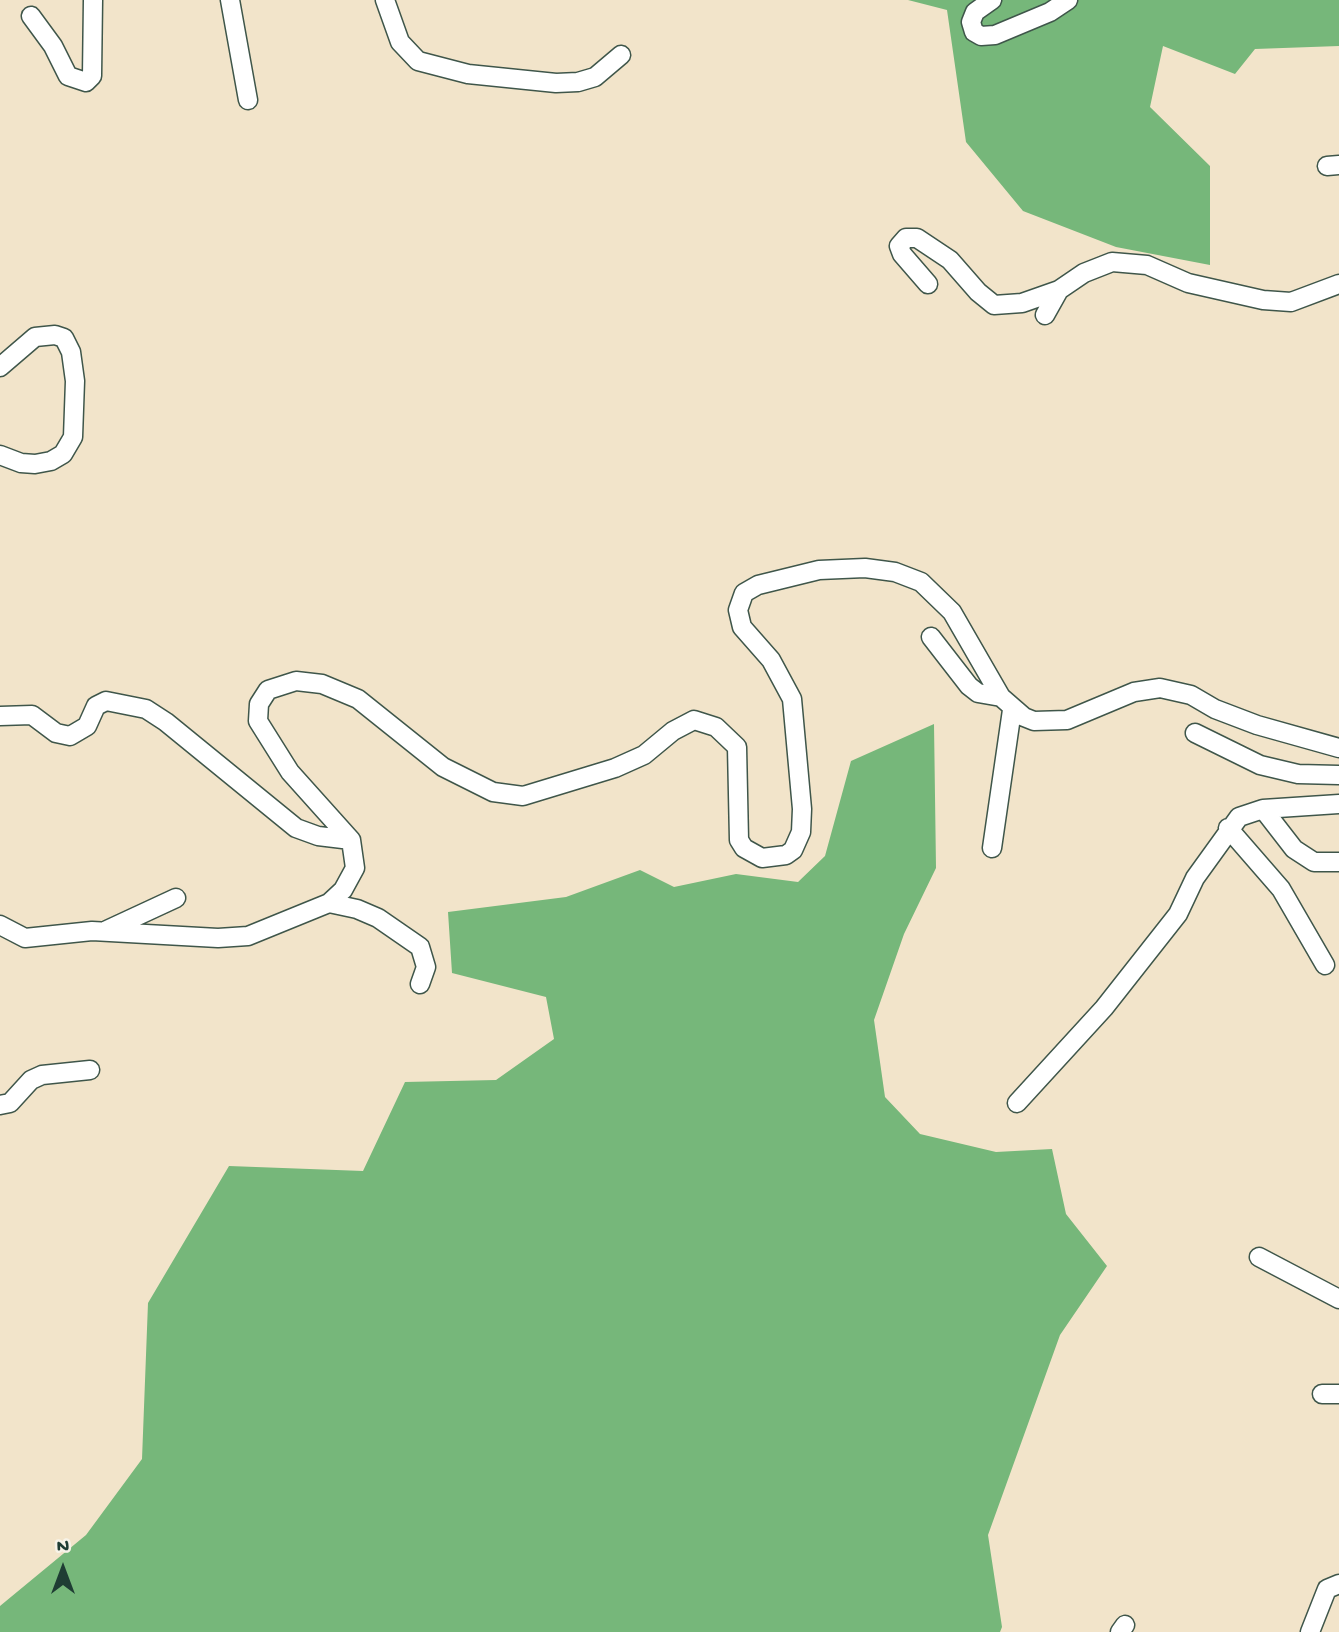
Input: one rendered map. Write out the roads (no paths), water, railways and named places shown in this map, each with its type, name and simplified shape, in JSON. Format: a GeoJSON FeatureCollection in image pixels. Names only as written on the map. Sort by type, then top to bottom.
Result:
{"type":"FeatureCollection","features":[{"type":"Feature","properties":{"kind":"street"},"geometry":{"type":"LineString","coordinates":[[31,16],[53,46],[68,76],[86,82],[92,76],[93,0]]}},
{"type":"Feature","properties":{"kind":"street"},"geometry":{"type":"LineString","coordinates":[[230,0],[248,100]]}},
{"type":"Feature","properties":{"kind":"street"},"geometry":{"type":"LineString","coordinates":[[385,0],[400,42],[418,61],[468,74],[556,83],[578,82],[596,77],[621,55]]}},
{"type":"Feature","properties":{"kind":"street"},"geometry":{"type":"LineString","coordinates":[[992,0],[975,12],[971,22],[974,32],[981,36],[995,35],[1050,12],[1068,0]]}},
{"type":"Feature","properties":{"kind":"street"},"geometry":{"type":"LineString","coordinates":[[928,284],[902,254],[899,246],[906,238],[917,238],[950,260],[978,292],[994,305],[1007,306],[1059,290],[1084,273],[1112,262],[1147,265],[1188,283],[1263,300],[1291,302],[1339,284]]}},
{"type":"Feature","properties":{"kind":"street"},"geometry":{"type":"LineString","coordinates":[[1045,315],[1059,290]]}},
{"type":"Feature","properties":{"kind":"street"},"geometry":{"type":"LineString","coordinates":[[0,367],[35,337],[55,335],[64,338],[71,352],[75,381],[73,437],[63,454],[51,461],[35,464],[21,463],[0,455]]}},
{"type":"Feature","properties":{"kind":"street"},"geometry":{"type":"LineString","coordinates":[[0,925],[25,938],[104,932],[184,937],[248,936],[329,903],[343,890],[355,867],[351,840],[290,772],[258,720],[259,704],[268,690],[296,681],[334,689],[358,699],[460,776],[494,792],[523,796],[615,768],[644,755],[673,731],[694,720],[716,726],[737,747],[740,840],[754,855],[769,859],[793,850],[801,832],[802,788],[792,699],[771,660],[742,627],[738,610],[744,593],[758,584],[819,569],[865,568],[908,576],[921,582],[952,612],[1007,704],[992,848]]}},
{"type":"Feature","properties":{"kind":"street"},"geometry":{"type":"LineString","coordinates":[[931,637],[969,686],[978,693],[1007,704],[1034,721],[1067,720],[1134,692],[1160,688],[1191,695],[1215,709],[1257,725],[1339,748]]}},
{"type":"Feature","properties":{"kind":"street"},"geometry":{"type":"LineString","coordinates":[[0,716],[32,715],[56,733],[70,736],[87,726],[96,706],[106,702],[146,709],[166,722],[296,828],[318,836],[351,840]]}},
{"type":"Feature","properties":{"kind":"street"},"geometry":{"type":"LineString","coordinates":[[1195,733],[1260,765],[1298,774],[1339,775]]}},
{"type":"Feature","properties":{"kind":"street"},"geometry":{"type":"LineString","coordinates":[[1017,1103],[1104,1008],[1178,914],[1195,878],[1228,828],[1239,817],[1263,809],[1339,804]]}},
{"type":"Feature","properties":{"kind":"street"},"geometry":{"type":"LineString","coordinates":[[1263,809],[1294,849],[1314,862],[1339,862]]}},
{"type":"Feature","properties":{"kind":"street"},"geometry":{"type":"LineString","coordinates":[[1228,828],[1281,889],[1325,965]]}},
{"type":"Feature","properties":{"kind":"street"},"geometry":{"type":"LineString","coordinates":[[104,932],[176,898]]}},
{"type":"Feature","properties":{"kind":"street"},"geometry":{"type":"LineString","coordinates":[[329,903],[357,909],[378,918],[420,947],[426,967],[420,984]]}},
{"type":"Feature","properties":{"kind":"street"},"geometry":{"type":"LineString","coordinates":[[0,1105],[10,1103],[31,1080],[42,1074],[90,1070]]}},
{"type":"Feature","properties":{"kind":"street"},"geometry":{"type":"LineString","coordinates":[[1258,1257],[1339,1299]]}},
{"type":"Feature","properties":{"kind":"street"},"geometry":{"type":"LineString","coordinates":[[1310,1632],[1327,1589],[1339,1584]]}}]}
